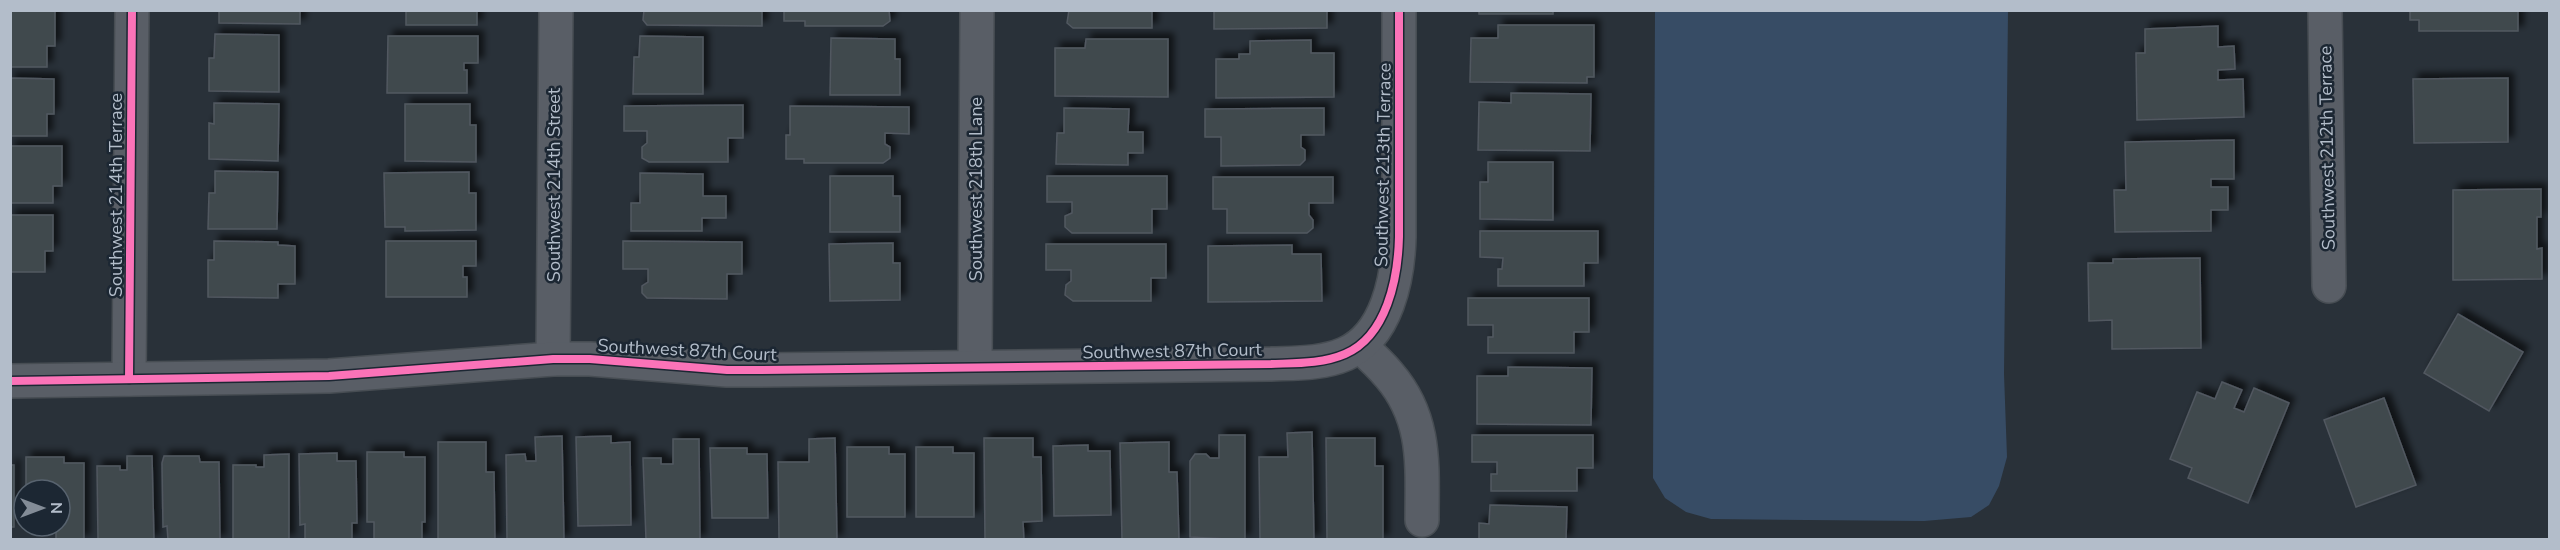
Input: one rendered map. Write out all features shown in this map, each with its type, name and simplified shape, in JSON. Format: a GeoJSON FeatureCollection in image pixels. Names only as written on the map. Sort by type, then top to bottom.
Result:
{"type":"FeatureCollection","features":[{"type":"Feature","properties":{"kind":"street","name":"Southwest 214th Terrace"},"geometry":{"type":"LineString","coordinates":[[129,379],[132,10]]}},
{"type":"Feature","properties":{"kind":"street","name":"Southwest 214th Street"},"geometry":{"type":"LineString","coordinates":[[553,358],[556,10]]}},
{"type":"Feature","properties":{"kind":"street","name":"Southwest 218th Lane"},"geometry":{"type":"LineString","coordinates":[[975,368],[977,10]]}},
{"type":"Feature","properties":{"kind":"street","name":"Southwest 213th Terrace"},"geometry":{"type":"LineString","coordinates":[[1360,346],[1373,329],[1391,297],[1397,273],[1399,10]]}},
{"type":"Feature","properties":{"kind":"street","name":"Southwest 212th Terrace"},"geometry":{"type":"LineString","coordinates":[[2325,10],[2329,286]]}},
{"type":"Feature","properties":{"kind":"street","name":"Southwest 87th Court"},"geometry":{"type":"LineString","coordinates":[[10,381],[329,376],[553,358],[727,370],[1300,363],[1344,355],[1360,346]]}},
{"type":"Feature","properties":{"kind":"street"},"geometry":{"type":"LineString","coordinates":[[1360,346],[1389,374],[1415,419],[1420,446],[1422,519]]}},
{"type":"Feature","properties":{"kind":"water"},"geometry":{"type":"Polygon","coordinates":[[[1655,11],[2008,11],[2004,374],[2007,457],[1999,486],[1989,505],[1971,517],[1924,521],[1711,519],[1686,512],[1665,498],[1653,478],[1655,11]]]}},
{"type":"Feature","properties":{"kind":"building"},"geometry":{"type":"Polygon","coordinates":[[[10,10],[55,10],[55,46],[47,46],[47,67],[10,67],[10,10]]]}},
{"type":"Feature","properties":{"kind":"building"},"geometry":{"type":"Polygon","coordinates":[[[219,10],[300,10],[300,24],[219,23],[219,10]]]}},
{"type":"Feature","properties":{"kind":"building"},"geometry":{"type":"Polygon","coordinates":[[[406,10],[477,10],[477,25],[406,25],[406,10]]]}},
{"type":"Feature","properties":{"kind":"building"},"geometry":{"type":"Polygon","coordinates":[[[644,10],[762,10],[762,26],[647,25],[643,20],[644,10]]]}},
{"type":"Feature","properties":{"kind":"building"},"geometry":{"type":"Polygon","coordinates":[[[784,10],[889,10],[890,21],[883,26],[805,26],[805,21],[784,21],[784,10]]]}},
{"type":"Feature","properties":{"kind":"building"},"geometry":{"type":"Polygon","coordinates":[[[1069,10],[1152,10],[1152,28],[1073,28],[1067,23],[1069,10]]]}},
{"type":"Feature","properties":{"kind":"building"},"geometry":{"type":"Polygon","coordinates":[[[1214,10],[1327,10],[1327,28],[1214,29],[1214,10]]]}},
{"type":"Feature","properties":{"kind":"building"},"geometry":{"type":"Polygon","coordinates":[[[1479,10],[1553,10],[1553,14],[1479,14],[1479,10]]]}},
{"type":"Feature","properties":{"kind":"building"},"geometry":{"type":"Polygon","coordinates":[[[2410,10],[2518,10],[2518,31],[2419,31],[2419,20],[2410,20],[2410,10]]]}},
{"type":"Feature","properties":{"kind":"building"},"geometry":{"type":"Polygon","coordinates":[[[1498,25],[1594,25],[1594,77],[1587,77],[1587,83],[1470,82],[1471,38],[1498,38],[1498,25]]]}},
{"type":"Feature","properties":{"kind":"building"},"geometry":{"type":"Polygon","coordinates":[[[2218,26],[2218,47],[2234,46],[2235,69],[2218,70],[2218,80],[2243,79],[2244,117],[2137,120],[2136,53],[2145,53],[2145,29],[2218,26]]]}},
{"type":"Feature","properties":{"kind":"building"},"geometry":{"type":"Polygon","coordinates":[[[215,34],[279,35],[279,92],[209,91],[209,58],[214,58],[215,34]]]}},
{"type":"Feature","properties":{"kind":"building"},"geometry":{"type":"Polygon","coordinates":[[[388,36],[478,36],[478,63],[464,63],[464,70],[467,70],[467,93],[387,93],[388,36]]]}},
{"type":"Feature","properties":{"kind":"building"},"geometry":{"type":"Polygon","coordinates":[[[640,36],[703,37],[703,94],[633,94],[634,57],[639,57],[640,36]]]}},
{"type":"Feature","properties":{"kind":"building"},"geometry":{"type":"Polygon","coordinates":[[[831,38],[895,39],[895,59],[900,59],[900,95],[830,95],[831,38]]]}},
{"type":"Feature","properties":{"kind":"building"},"geometry":{"type":"Polygon","coordinates":[[[1086,39],[1168,39],[1168,97],[1055,96],[1055,48],[1085,48],[1086,39]]]}},
{"type":"Feature","properties":{"kind":"building"},"geometry":{"type":"Polygon","coordinates":[[[1311,40],[1311,53],[1334,53],[1334,97],[1216,98],[1216,59],[1239,59],[1239,54],[1250,54],[1250,41],[1311,40]]]}},
{"type":"Feature","properties":{"kind":"building"},"geometry":{"type":"Polygon","coordinates":[[[10,78],[54,79],[54,114],[47,114],[47,136],[10,136],[10,78]]]}},
{"type":"Feature","properties":{"kind":"building"},"geometry":{"type":"Polygon","coordinates":[[[2508,78],[2508,142],[2414,143],[2413,79],[2508,78]]]}},
{"type":"Feature","properties":{"kind":"building"},"geometry":{"type":"Polygon","coordinates":[[[1511,93],[1591,94],[1590,151],[1478,150],[1479,102],[1511,103],[1511,93]]]}},
{"type":"Feature","properties":{"kind":"building"},"geometry":{"type":"Polygon","coordinates":[[[214,103],[279,104],[278,161],[209,159],[209,123],[214,124],[214,103]]]}},
{"type":"Feature","properties":{"kind":"building"},"geometry":{"type":"Polygon","coordinates":[[[405,104],[470,104],[470,125],[476,125],[476,162],[405,161],[405,104]]]}},
{"type":"Feature","properties":{"kind":"building"},"geometry":{"type":"Polygon","coordinates":[[[743,105],[743,138],[728,138],[728,162],[649,162],[642,158],[642,147],[647,143],[647,131],[624,131],[624,106],[743,105]]]}},
{"type":"Feature","properties":{"kind":"building"},"geometry":{"type":"Polygon","coordinates":[[[790,106],[909,107],[909,134],[885,133],[885,144],[890,147],[890,158],[883,163],[804,163],[804,159],[786,159],[786,135],[790,135],[790,106]]]}},
{"type":"Feature","properties":{"kind":"building"},"geometry":{"type":"Polygon","coordinates":[[[1064,108],[1129,109],[1128,132],[1143,132],[1143,153],[1128,153],[1128,165],[1056,164],[1057,133],[1064,133],[1064,108]]]}},
{"type":"Feature","properties":{"kind":"building"},"geometry":{"type":"Polygon","coordinates":[[[1324,108],[1324,135],[1301,135],[1301,147],[1305,150],[1305,160],[1300,165],[1221,166],[1221,137],[1205,137],[1205,109],[1324,108]]]}},
{"type":"Feature","properties":{"kind":"building"},"geometry":{"type":"Polygon","coordinates":[[[2234,140],[2234,179],[2211,179],[2211,187],[2228,187],[2228,210],[2211,210],[2211,231],[2115,232],[2114,190],[2126,190],[2125,142],[2234,140]]]}},
{"type":"Feature","properties":{"kind":"building"},"geometry":{"type":"Polygon","coordinates":[[[10,146],[62,146],[62,186],[53,186],[53,203],[10,203],[10,146]]]}},
{"type":"Feature","properties":{"kind":"building"},"geometry":{"type":"Polygon","coordinates":[[[1488,162],[1553,162],[1553,220],[1480,219],[1480,182],[1488,182],[1488,162]]]}},
{"type":"Feature","properties":{"kind":"building"},"geometry":{"type":"Polygon","coordinates":[[[215,171],[278,172],[277,229],[208,229],[209,193],[215,193],[215,171]]]}},
{"type":"Feature","properties":{"kind":"building"},"geometry":{"type":"Polygon","coordinates":[[[469,172],[469,193],[476,193],[476,230],[405,231],[405,227],[385,227],[384,173],[469,172]]]}},
{"type":"Feature","properties":{"kind":"building"},"geometry":{"type":"Polygon","coordinates":[[[640,173],[703,174],[703,196],[726,196],[726,218],[702,218],[702,231],[631,231],[631,203],[640,203],[640,173]]]}},
{"type":"Feature","properties":{"kind":"building"},"geometry":{"type":"Polygon","coordinates":[[[830,176],[893,176],[893,196],[900,196],[900,232],[830,232],[830,176]]]}},
{"type":"Feature","properties":{"kind":"building"},"geometry":{"type":"Polygon","coordinates":[[[1047,176],[1167,176],[1167,209],[1152,209],[1152,233],[1072,233],[1065,227],[1065,216],[1072,213],[1072,202],[1047,202],[1047,176]]]}},
{"type":"Feature","properties":{"kind":"building"},"geometry":{"type":"Polygon","coordinates":[[[1213,177],[1333,177],[1333,203],[1309,203],[1309,215],[1313,220],[1313,228],[1307,233],[1227,233],[1227,209],[1213,209],[1213,177]]]}},
{"type":"Feature","properties":{"kind":"building"},"geometry":{"type":"Polygon","coordinates":[[[2541,189],[2541,217],[2537,217],[2537,249],[2542,248],[2542,279],[2453,280],[2453,190],[2541,189]]]}},
{"type":"Feature","properties":{"kind":"building"},"geometry":{"type":"Polygon","coordinates":[[[10,215],[53,215],[53,251],[45,251],[45,272],[10,272],[10,215]]]}},
{"type":"Feature","properties":{"kind":"building"},"geometry":{"type":"Polygon","coordinates":[[[1480,231],[1598,231],[1598,263],[1584,263],[1584,286],[1498,286],[1498,269],[1502,269],[1503,258],[1480,257],[1480,231]]]}},
{"type":"Feature","properties":{"kind":"building"},"geometry":{"type":"Polygon","coordinates":[[[214,241],[278,242],[278,245],[295,246],[295,284],[278,284],[278,298],[208,297],[208,260],[214,260],[214,241]]]}},
{"type":"Feature","properties":{"kind":"building"},"geometry":{"type":"Polygon","coordinates":[[[386,241],[476,241],[476,266],[463,266],[463,277],[467,277],[467,297],[386,297],[386,241]]]}},
{"type":"Feature","properties":{"kind":"building"},"geometry":{"type":"Polygon","coordinates":[[[623,241],[742,242],[742,274],[727,274],[727,299],[647,298],[642,293],[642,286],[648,282],[648,269],[623,269],[623,241]]]}},
{"type":"Feature","properties":{"kind":"building"},"geometry":{"type":"Polygon","coordinates":[[[893,243],[893,263],[900,263],[900,300],[830,301],[829,244],[893,243]]]}},
{"type":"Feature","properties":{"kind":"building"},"geometry":{"type":"Polygon","coordinates":[[[1046,244],[1166,244],[1166,278],[1151,278],[1151,301],[1073,301],[1065,295],[1066,285],[1071,281],[1071,270],[1046,270],[1046,244]]]}},
{"type":"Feature","properties":{"kind":"building"},"geometry":{"type":"Polygon","coordinates":[[[1292,245],[1292,254],[1321,254],[1322,301],[1208,302],[1208,246],[1292,245]]]}},
{"type":"Feature","properties":{"kind":"building"},"geometry":{"type":"Polygon","coordinates":[[[2200,258],[2201,348],[2112,349],[2112,320],[2089,321],[2088,263],[2113,263],[2113,259],[2200,258]]]}},
{"type":"Feature","properties":{"kind":"building"},"geometry":{"type":"Polygon","coordinates":[[[1468,298],[1589,298],[1589,332],[1574,332],[1574,353],[1488,353],[1488,337],[1493,337],[1493,325],[1468,325],[1468,298]]]}},
{"type":"Feature","properties":{"kind":"building"},"geometry":{"type":"Polygon","coordinates":[[[2458,314],[2523,352],[2489,411],[2424,373],[2458,314]]]}},
{"type":"Feature","properties":{"kind":"building"},"geometry":{"type":"Polygon","coordinates":[[[1508,367],[1592,368],[1591,425],[1477,424],[1477,376],[1508,376],[1508,367]]]}},
{"type":"Feature","properties":{"kind":"building"},"geometry":{"type":"Polygon","coordinates":[[[2222,382],[2242,390],[2234,408],[2244,412],[2254,388],[2289,403],[2248,503],[2188,478],[2192,468],[2170,459],[2197,392],[2215,399],[2222,382]]]}},
{"type":"Feature","properties":{"kind":"building"},"geometry":{"type":"Polygon","coordinates":[[[2384,398],[2416,485],[2356,507],[2324,420],[2384,398]]]}},
{"type":"Feature","properties":{"kind":"building"},"geometry":{"type":"Polygon","coordinates":[[[1312,432],[1314,540],[1260,540],[1259,457],[1288,457],[1287,433],[1312,432]]]}},
{"type":"Feature","properties":{"kind":"building"},"geometry":{"type":"Polygon","coordinates":[[[1219,435],[1245,435],[1245,540],[1190,537],[1190,461],[1195,454],[1206,454],[1210,458],[1219,458],[1219,435]]]}},
{"type":"Feature","properties":{"kind":"building"},"geometry":{"type":"Polygon","coordinates":[[[1472,435],[1593,435],[1593,468],[1577,468],[1577,491],[1491,491],[1491,474],[1497,474],[1497,462],[1472,462],[1472,435]]]}},
{"type":"Feature","properties":{"kind":"building"},"geometry":{"type":"Polygon","coordinates":[[[562,436],[564,540],[507,540],[506,455],[525,454],[526,461],[536,461],[535,437],[562,436]]]}},
{"type":"Feature","properties":{"kind":"building"},"geometry":{"type":"Polygon","coordinates":[[[611,436],[611,443],[630,442],[631,525],[578,526],[576,437],[611,436]]]}},
{"type":"Feature","properties":{"kind":"building"},"geometry":{"type":"Polygon","coordinates":[[[835,438],[837,540],[779,540],[778,462],[809,462],[809,439],[835,438]]]}},
{"type":"Feature","properties":{"kind":"building"},"geometry":{"type":"Polygon","coordinates":[[[984,438],[1033,438],[1033,457],[1041,457],[1042,521],[1023,522],[1024,540],[985,540],[984,438]]]}},
{"type":"Feature","properties":{"kind":"building"},"geometry":{"type":"Polygon","coordinates":[[[1326,438],[1375,438],[1375,466],[1383,466],[1383,540],[1327,540],[1326,438]]]}},
{"type":"Feature","properties":{"kind":"building"},"geometry":{"type":"Polygon","coordinates":[[[673,439],[699,439],[700,540],[646,540],[643,458],[661,458],[661,464],[673,464],[673,439]]]}},
{"type":"Feature","properties":{"kind":"building"},"geometry":{"type":"Polygon","coordinates":[[[438,442],[486,442],[486,472],[494,472],[495,540],[438,540],[438,442]]]}},
{"type":"Feature","properties":{"kind":"building"},"geometry":{"type":"Polygon","coordinates":[[[1169,442],[1169,472],[1177,472],[1179,540],[1122,540],[1120,443],[1169,442]]]}},
{"type":"Feature","properties":{"kind":"building"},"geometry":{"type":"Polygon","coordinates":[[[1088,445],[1088,451],[1110,451],[1111,515],[1054,516],[1053,446],[1088,445]]]}},
{"type":"Feature","properties":{"kind":"building"},"geometry":{"type":"Polygon","coordinates":[[[847,447],[889,447],[889,454],[905,454],[905,517],[847,517],[847,447]]]}},
{"type":"Feature","properties":{"kind":"building"},"geometry":{"type":"Polygon","coordinates":[[[916,447],[953,447],[953,453],[974,453],[974,517],[916,517],[916,447]]]}},
{"type":"Feature","properties":{"kind":"building"},"geometry":{"type":"Polygon","coordinates":[[[710,448],[747,448],[747,454],[767,454],[768,518],[712,518],[710,448]]]}},
{"type":"Feature","properties":{"kind":"building"},"geometry":{"type":"Polygon","coordinates":[[[367,452],[404,452],[404,457],[425,457],[425,522],[422,522],[422,540],[374,540],[374,522],[367,522],[367,452]]]}},
{"type":"Feature","properties":{"kind":"building"},"geometry":{"type":"Polygon","coordinates":[[[337,453],[337,461],[356,461],[357,523],[352,523],[352,540],[305,540],[305,524],[300,525],[299,454],[337,453]]]}},
{"type":"Feature","properties":{"kind":"building"},"geometry":{"type":"Polygon","coordinates":[[[289,454],[289,540],[233,540],[233,465],[264,467],[264,455],[289,454]]]}},
{"type":"Feature","properties":{"kind":"building"},"geometry":{"type":"Polygon","coordinates":[[[127,456],[152,456],[154,540],[98,540],[97,466],[120,466],[120,470],[127,470],[127,456]]]}},
{"type":"Feature","properties":{"kind":"building"},"geometry":{"type":"Polygon","coordinates":[[[164,456],[199,456],[200,462],[219,462],[220,540],[168,540],[167,526],[163,527],[162,463],[164,456]]]}},
{"type":"Feature","properties":{"kind":"building"},"geometry":{"type":"Polygon","coordinates":[[[26,457],[64,457],[64,463],[84,463],[84,540],[56,540],[56,538],[72,538],[72,478],[26,478],[26,457]]]}},
{"type":"Feature","properties":{"kind":"building"},"geometry":{"type":"Polygon","coordinates":[[[10,465],[14,465],[12,527],[10,527],[10,465]]]}},
{"type":"Feature","properties":{"kind":"building"},"geometry":{"type":"Polygon","coordinates":[[[1490,505],[1567,507],[1566,540],[1479,540],[1479,523],[1489,524],[1490,505]]]}},
{"type":"Feature","properties":{"kind":"cycle path"},"geometry":{"type":"LineString","coordinates":[[129,379],[132,10]]}},
{"type":"Feature","properties":{"kind":"cycle path"},"geometry":{"type":"LineString","coordinates":[[10,381],[329,376],[553,359],[590,359],[727,370],[1271,364],[1327,360],[1345,354],[1371,334],[1380,320],[1393,287],[1399,237],[1399,10]]}}]}
